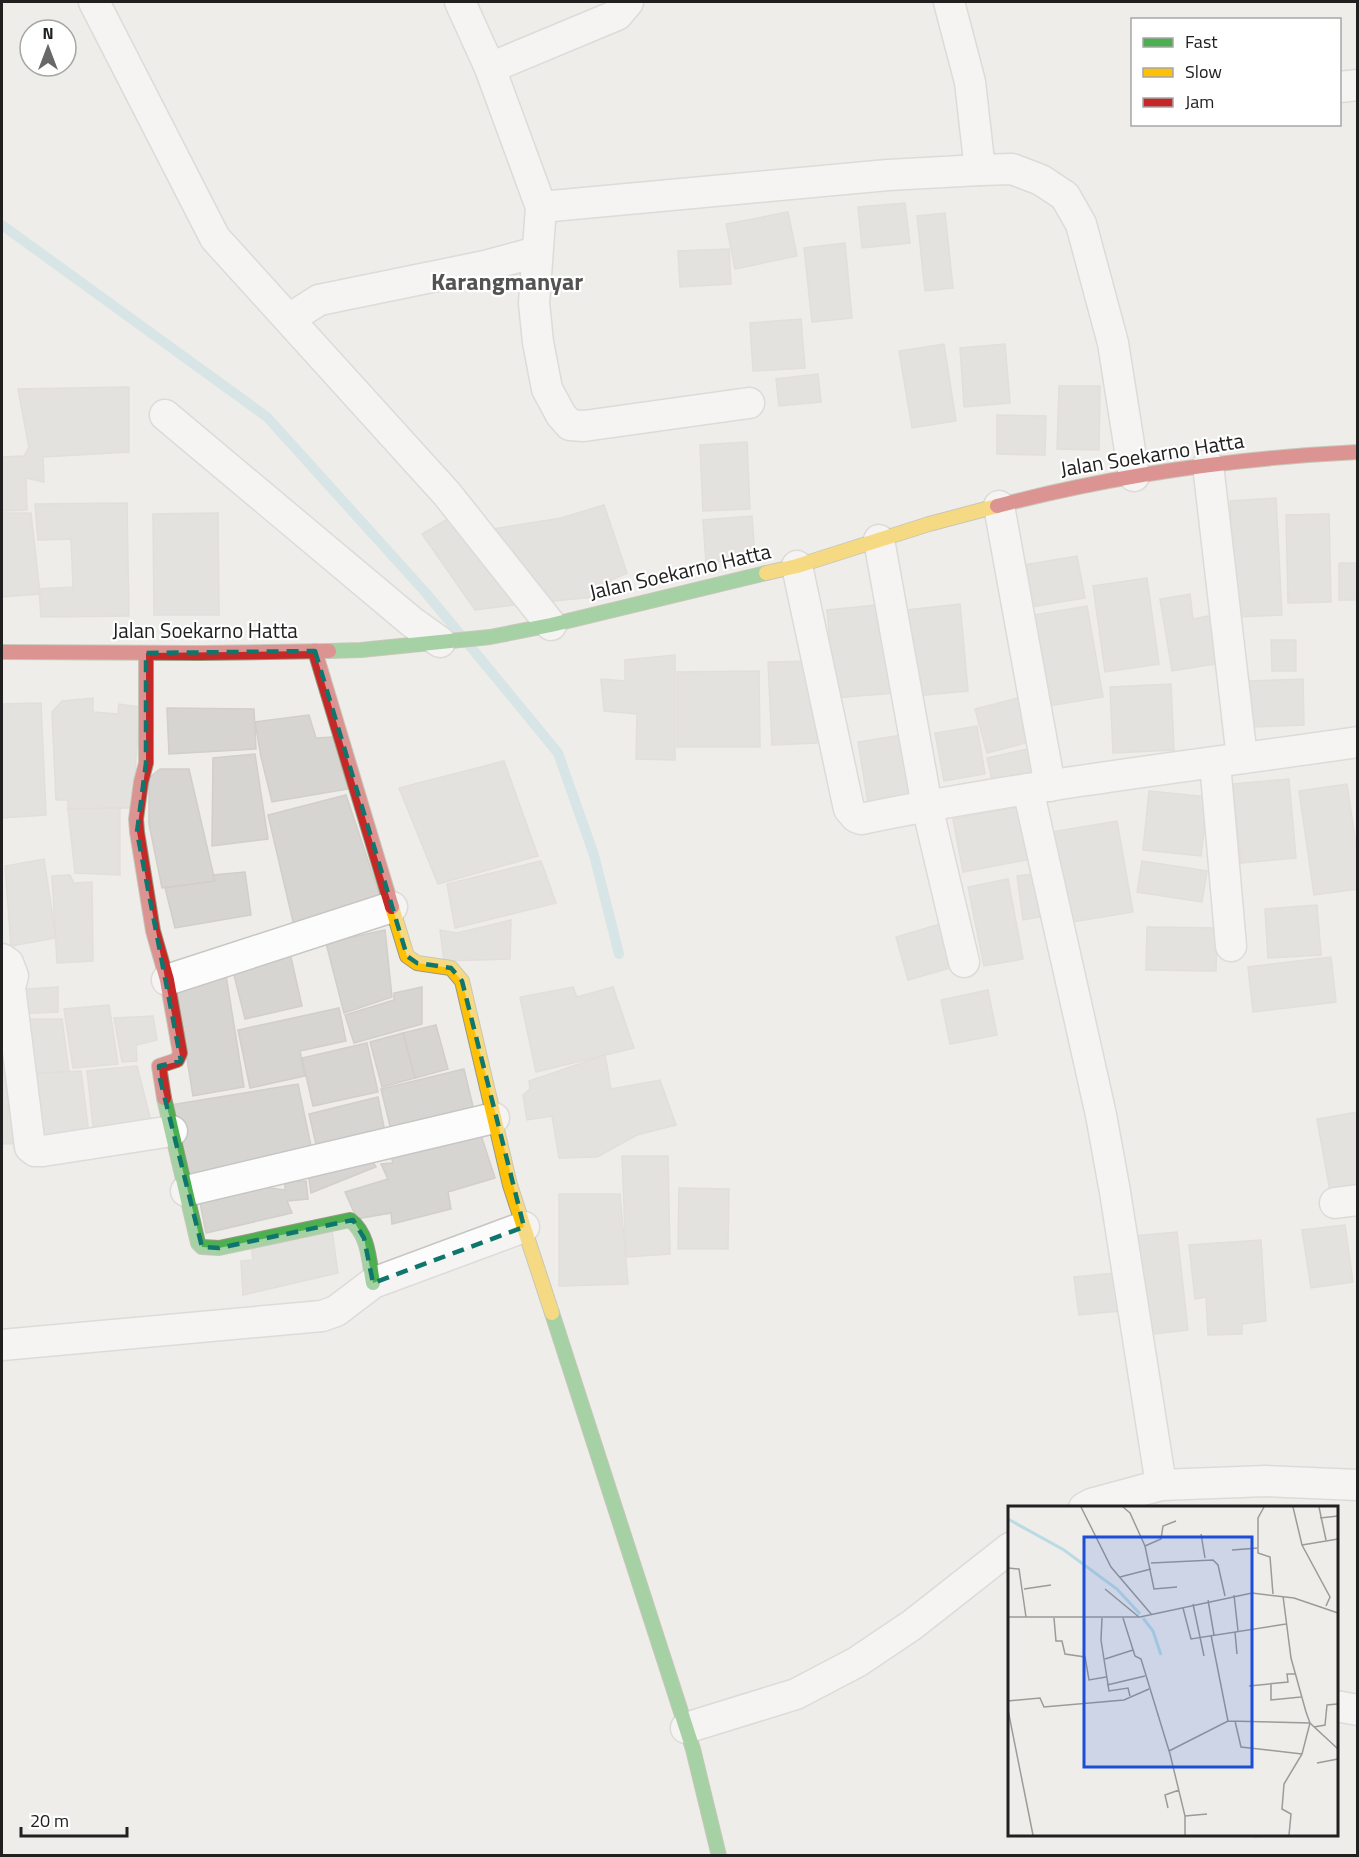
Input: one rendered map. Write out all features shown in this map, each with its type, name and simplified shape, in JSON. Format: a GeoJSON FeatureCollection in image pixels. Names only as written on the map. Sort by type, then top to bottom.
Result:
{"type":"FeatureCollection","features":[{"type":"Feature","properties":{"kind":"street"},"geometry":{"type":"LineString","coordinates":[[94,2],[214,238],[447,494],[551,625]]}},
{"type":"Feature","properties":{"kind":"street"},"geometry":{"type":"LineString","coordinates":[[460,2],[490,68],[541,207],[534,303],[547,389],[561,415],[570,424],[584,426],[749,403]]}},
{"type":"Feature","properties":{"kind":"street"},"geometry":{"type":"LineString","coordinates":[[490,68],[617,15],[628,2]]}},
{"type":"Feature","properties":{"kind":"street"},"geometry":{"type":"LineString","coordinates":[[949,2],[970,82],[980,170]]}},
{"type":"Feature","properties":{"kind":"street"},"geometry":{"type":"LineString","coordinates":[[1341,87],[1358,85]]}},
{"type":"Feature","properties":{"kind":"street"},"geometry":{"type":"LineString","coordinates":[[541,207],[888,175],[980,170],[1012,169],[1041,180],[1065,196],[1082,224],[1113,343],[1134,477]]}},
{"type":"Feature","properties":{"kind":"street"},"geometry":{"type":"LineString","coordinates":[[289,319],[319,300],[485,266],[537,252]]}},
{"type":"Feature","properties":{"kind":"street"},"geometry":{"type":"LineString","coordinates":[[165,415],[412,622],[445,642]]}},
{"type":"Feature","properties":{"kind":"street","name":"Jalan Soekarno Hatta"},"geometry":{"type":"LineString","coordinates":[[2,652],[146,653],[361,650],[490,637],[551,625],[797,566],[929,524],[1038,495],[1208,465],[1278,456],[1358,452]]}},
{"type":"Feature","properties":{"kind":"street"},"geometry":{"type":"LineString","coordinates":[[1208,465],[1228,761],[1231,945]]}},
{"type":"Feature","properties":{"kind":"street"},"geometry":{"type":"LineString","coordinates":[[999,506],[1039,787],[1103,1126],[1161,1485]]}},
{"type":"Feature","properties":{"kind":"street"},"geometry":{"type":"LineString","coordinates":[[879,540],[927,806],[964,962]]}},
{"type":"Feature","properties":{"kind":"street"},"geometry":{"type":"LineString","coordinates":[[797,566],[849,809],[861,819],[1039,787],[1358,742]]}},
{"type":"Feature","properties":{"kind":"street"},"geometry":{"type":"LineString","coordinates":[[315,651],[406,956],[417,963],[451,968],[462,981],[510,1185],[693,1749],[719,1856]]}},
{"type":"Feature","properties":{"kind":"street"},"geometry":{"type":"LineString","coordinates":[[146,653],[146,763],[136,819],[137,832],[153,931],[167,980],[180,1053],[179,1058],[174,1062],[163,1063],[159,1066],[160,1079],[198,1243],[202,1247],[219,1248],[350,1220],[355,1223],[364,1238],[373,1283]]}},
{"type":"Feature","properties":{"kind":"street"},"geometry":{"type":"LineString","coordinates":[[167,980],[392,907]]}},
{"type":"Feature","properties":{"kind":"street"},"geometry":{"type":"LineString","coordinates":[[2,959],[8,963],[13,976],[10,987],[30,1147],[35,1151],[43,1151],[172,1131]]}},
{"type":"Feature","properties":{"kind":"street"},"geometry":{"type":"LineString","coordinates":[[186,1191],[494,1118]]}},
{"type":"Feature","properties":{"kind":"street"},"geometry":{"type":"LineString","coordinates":[[2,1345],[322,1316],[336,1311],[373,1283],[524,1227]]}},
{"type":"Feature","properties":{"kind":"street"},"geometry":{"type":"LineString","coordinates":[[1088,1506],[1161,1485],[1220,1495],[1266,1481],[1358,1485]]}},
{"type":"Feature","properties":{"kind":"street"},"geometry":{"type":"LineString","coordinates":[[686,1728],[796,1694],[857,1662],[912,1625],[1008,1550]]}},
{"type":"Feature","properties":{"kind":"street"},"geometry":{"type":"LineString","coordinates":[[1338,1706],[1358,1710]]}},
{"type":"Feature","properties":{"kind":"highlighted area"},"geometry":{"type":"Polygon","coordinates":[[[315,651],[407,956],[417,963],[451,968],[462,981],[524,1227],[373,1283],[364,1238],[353,1220],[219,1248],[202,1247],[160,1079],[159,1066],[181,1061],[137,832],[146,763],[146,653],[315,651]]]}},
{"type":"Feature","properties":{"kind":"building"},"geometry":{"type":"Polygon","coordinates":[[[905,203],[910,243],[862,248],[858,207],[905,203]]]}},
{"type":"Feature","properties":{"kind":"building"},"geometry":{"type":"Polygon","coordinates":[[[788,212],[797,256],[735,269],[726,224],[788,212]]]}},
{"type":"Feature","properties":{"kind":"building"},"geometry":{"type":"Polygon","coordinates":[[[945,213],[953,288],[925,291],[917,216],[945,213]]]}},
{"type":"Feature","properties":{"kind":"building"},"geometry":{"type":"Polygon","coordinates":[[[845,243],[852,318],[812,322],[804,248],[845,243]]]}},
{"type":"Feature","properties":{"kind":"building"},"geometry":{"type":"Polygon","coordinates":[[[729,249],[731,284],[680,287],[678,251],[729,249]]]}},
{"type":"Feature","properties":{"kind":"building"},"geometry":{"type":"Polygon","coordinates":[[[801,319],[805,368],[753,371],[750,323],[801,319]]]}},
{"type":"Feature","properties":{"kind":"building"},"geometry":{"type":"Polygon","coordinates":[[[944,344],[956,421],[912,428],[899,351],[944,344]]]}},
{"type":"Feature","properties":{"kind":"building"},"geometry":{"type":"Polygon","coordinates":[[[1005,344],[1010,403],[964,407],[960,348],[1005,344]]]}},
{"type":"Feature","properties":{"kind":"building"},"geometry":{"type":"Polygon","coordinates":[[[818,374],[821,402],[779,406],[776,379],[818,374]]]}},
{"type":"Feature","properties":{"kind":"building"},"geometry":{"type":"Polygon","coordinates":[[[1059,386],[1100,386],[1099,450],[1057,449],[1059,386]]]}},
{"type":"Feature","properties":{"kind":"building"},"geometry":{"type":"Polygon","coordinates":[[[129,387],[129,452],[43,457],[44,482],[26,478],[27,510],[2,511],[2,457],[24,456],[29,448],[18,389],[129,387]]]}},
{"type":"Feature","properties":{"kind":"building"},"geometry":{"type":"Polygon","coordinates":[[[997,415],[1046,416],[1045,455],[997,454],[997,415]]]}},
{"type":"Feature","properties":{"kind":"building"},"geometry":{"type":"Polygon","coordinates":[[[747,442],[750,509],[703,511],[700,445],[747,442]]]}},
{"type":"Feature","properties":{"kind":"building"},"geometry":{"type":"Polygon","coordinates":[[[1276,498],[1282,615],[1236,617],[1230,501],[1276,498]]]}},
{"type":"Feature","properties":{"kind":"building"},"geometry":{"type":"Polygon","coordinates":[[[127,503],[129,616],[41,617],[39,589],[73,587],[71,539],[38,540],[35,504],[127,503]]]}},
{"type":"Feature","properties":{"kind":"building"},"geometry":{"type":"Polygon","coordinates":[[[604,505],[627,573],[611,580],[605,596],[543,602],[486,530],[561,518],[604,505]]]}},
{"type":"Feature","properties":{"kind":"building"},"geometry":{"type":"Polygon","coordinates":[[[2,513],[31,513],[40,594],[2,597],[2,513]]]}},
{"type":"Feature","properties":{"kind":"building"},"geometry":{"type":"Polygon","coordinates":[[[218,513],[219,615],[154,615],[153,514],[218,513]]]}},
{"type":"Feature","properties":{"kind":"building"},"geometry":{"type":"Polygon","coordinates":[[[1329,514],[1331,602],[1288,603],[1286,515],[1329,514]]]}},
{"type":"Feature","properties":{"kind":"building"},"geometry":{"type":"Polygon","coordinates":[[[752,516],[755,558],[706,563],[703,520],[752,516]]]}},
{"type":"Feature","properties":{"kind":"building"},"geometry":{"type":"Polygon","coordinates":[[[451,517],[522,604],[475,610],[422,534],[451,517]]]}},
{"type":"Feature","properties":{"kind":"building"},"geometry":{"type":"Polygon","coordinates":[[[1077,556],[1085,598],[1020,609],[1012,567],[1077,556]]]}},
{"type":"Feature","properties":{"kind":"building"},"geometry":{"type":"Polygon","coordinates":[[[1339,563],[1358,563],[1358,600],[1339,600],[1339,563]]]}},
{"type":"Feature","properties":{"kind":"building"},"geometry":{"type":"Polygon","coordinates":[[[1147,578],[1159,664],[1105,672],[1093,586],[1147,578]]]}},
{"type":"Feature","properties":{"kind":"building"},"geometry":{"type":"Polygon","coordinates":[[[1190,594],[1193,619],[1214,615],[1222,663],[1172,671],[1160,599],[1190,594]]]}},
{"type":"Feature","properties":{"kind":"building"},"geometry":{"type":"Polygon","coordinates":[[[886,604],[894,693],[835,698],[827,610],[886,604]]]}},
{"type":"Feature","properties":{"kind":"building"},"geometry":{"type":"Polygon","coordinates":[[[960,604],[968,691],[915,696],[906,610],[960,604]]]}},
{"type":"Feature","properties":{"kind":"building"},"geometry":{"type":"Polygon","coordinates":[[[1087,606],[1103,697],[1037,708],[1021,617],[1087,606]]]}},
{"type":"Feature","properties":{"kind":"building"},"geometry":{"type":"Polygon","coordinates":[[[1271,640],[1296,640],[1296,671],[1272,671],[1271,640]]]}},
{"type":"Feature","properties":{"kind":"building"},"geometry":{"type":"Polygon","coordinates":[[[675,655],[675,760],[636,759],[637,714],[604,711],[601,679],[625,681],[625,660],[675,655]]]}},
{"type":"Feature","properties":{"kind":"building"},"geometry":{"type":"Polygon","coordinates":[[[814,661],[817,743],[772,745],[768,662],[814,661]]]}},
{"type":"Feature","properties":{"kind":"building"},"geometry":{"type":"Polygon","coordinates":[[[759,671],[760,747],[677,747],[677,672],[759,671]]]}},
{"type":"Feature","properties":{"kind":"building"},"geometry":{"type":"Polygon","coordinates":[[[1303,679],[1304,725],[1249,727],[1248,681],[1303,679]]]}},
{"type":"Feature","properties":{"kind":"building"},"geometry":{"type":"Polygon","coordinates":[[[1171,684],[1174,750],[1113,753],[1110,687],[1171,684]]]}},
{"type":"Feature","properties":{"kind":"building"},"geometry":{"type":"Polygon","coordinates":[[[1026,696],[1037,740],[987,753],[975,709],[1026,696]]]}},
{"type":"Feature","properties":{"kind":"building"},"geometry":{"type":"Polygon","coordinates":[[[93,698],[93,712],[118,714],[119,704],[140,707],[132,808],[68,809],[68,800],[56,800],[52,712],[62,701],[93,698]]]}},
{"type":"Feature","properties":{"kind":"building"},"geometry":{"type":"Polygon","coordinates":[[[41,703],[46,815],[2,818],[2,704],[41,703]]]}},
{"type":"Feature","properties":{"kind":"building"},"geometry":{"type":"Polygon","coordinates":[[[167,708],[254,709],[256,749],[169,754],[167,708]]]}},
{"type":"Feature","properties":{"kind":"building"},"geometry":{"type":"Polygon","coordinates":[[[309,715],[316,738],[333,737],[348,789],[272,802],[255,722],[309,715]]]}},
{"type":"Feature","properties":{"kind":"building"},"geometry":{"type":"Polygon","coordinates":[[[977,726],[985,774],[944,781],[935,733],[977,726]]]}},
{"type":"Feature","properties":{"kind":"building"},"geometry":{"type":"Polygon","coordinates":[[[907,734],[918,800],[869,809],[858,742],[907,734]]]}},
{"type":"Feature","properties":{"kind":"building"},"geometry":{"type":"Polygon","coordinates":[[[1041,746],[1047,776],[994,788],[987,758],[1041,746]]]}},
{"type":"Feature","properties":{"kind":"building"},"geometry":{"type":"Polygon","coordinates":[[[255,754],[268,839],[212,846],[213,758],[255,754]]]}},
{"type":"Feature","properties":{"kind":"building"},"geometry":{"type":"Polygon","coordinates":[[[504,761],[538,856],[438,884],[399,788],[504,761]]]}},
{"type":"Feature","properties":{"kind":"building"},"geometry":{"type":"Polygon","coordinates":[[[160,769],[189,769],[215,881],[162,888],[149,824],[149,778],[160,769]]]}},
{"type":"Feature","properties":{"kind":"building"},"geometry":{"type":"Polygon","coordinates":[[[1289,779],[1296,858],[1241,863],[1233,784],[1289,779]]]}},
{"type":"Feature","properties":{"kind":"building"},"geometry":{"type":"Polygon","coordinates":[[[1347,784],[1358,858],[1358,889],[1314,895],[1299,791],[1347,784]]]}},
{"type":"Feature","properties":{"kind":"building"},"geometry":{"type":"Polygon","coordinates":[[[1149,791],[1208,797],[1201,856],[1143,850],[1149,791]]]}},
{"type":"Feature","properties":{"kind":"building"},"geometry":{"type":"Polygon","coordinates":[[[346,795],[382,902],[295,930],[268,815],[346,795]]]}},
{"type":"Feature","properties":{"kind":"building"},"geometry":{"type":"Polygon","coordinates":[[[1027,805],[1037,858],[963,872],[953,819],[1027,805]]]}},
{"type":"Feature","properties":{"kind":"building"},"geometry":{"type":"Polygon","coordinates":[[[120,808],[120,875],[75,873],[68,809],[120,808]]]}},
{"type":"Feature","properties":{"kind":"building"},"geometry":{"type":"Polygon","coordinates":[[[1117,821],[1133,912],[1067,923],[1051,832],[1117,821]]]}},
{"type":"Feature","properties":{"kind":"building"},"geometry":{"type":"Polygon","coordinates":[[[44,859],[56,938],[11,946],[5,866],[44,859]]]}},
{"type":"Feature","properties":{"kind":"building"},"geometry":{"type":"Polygon","coordinates":[[[541,861],[556,903],[455,928],[447,884],[541,861]]]}},
{"type":"Feature","properties":{"kind":"building"},"geometry":{"type":"Polygon","coordinates":[[[1142,861],[1207,871],[1202,902],[1137,892],[1142,861]]]}},
{"type":"Feature","properties":{"kind":"building"},"geometry":{"type":"Polygon","coordinates":[[[245,872],[251,915],[175,928],[165,888],[215,881],[213,875],[245,872]]]}},
{"type":"Feature","properties":{"kind":"building"},"geometry":{"type":"Polygon","coordinates":[[[1039,873],[1046,916],[1023,920],[1017,876],[1039,873]]]}},
{"type":"Feature","properties":{"kind":"building"},"geometry":{"type":"Polygon","coordinates":[[[70,875],[74,883],[92,882],[93,961],[57,963],[52,876],[70,875]]]}},
{"type":"Feature","properties":{"kind":"building"},"geometry":{"type":"Polygon","coordinates":[[[1008,879],[1023,959],[984,966],[968,887],[1008,879]]]}},
{"type":"Feature","properties":{"kind":"building"},"geometry":{"type":"Polygon","coordinates":[[[1317,905],[1321,955],[1268,958],[1265,909],[1317,905]]]}},
{"type":"Feature","properties":{"kind":"building"},"geometry":{"type":"Polygon","coordinates":[[[511,920],[510,959],[444,961],[440,930],[457,933],[511,920]]]}},
{"type":"Feature","properties":{"kind":"building"},"geometry":{"type":"Polygon","coordinates":[[[944,923],[957,966],[908,980],[896,937],[944,923]]]}},
{"type":"Feature","properties":{"kind":"building"},"geometry":{"type":"Polygon","coordinates":[[[1147,927],[1217,928],[1216,971],[1146,970],[1147,927]]]}},
{"type":"Feature","properties":{"kind":"building"},"geometry":{"type":"Polygon","coordinates":[[[385,930],[392,997],[344,1013],[326,943],[385,930]]]}},
{"type":"Feature","properties":{"kind":"building"},"geometry":{"type":"Polygon","coordinates":[[[290,953],[302,1006],[245,1019],[232,967],[290,953]]]}},
{"type":"Feature","properties":{"kind":"building"},"geometry":{"type":"Polygon","coordinates":[[[1331,957],[1336,1002],[1253,1012],[1248,967],[1331,957]]]}},
{"type":"Feature","properties":{"kind":"building"},"geometry":{"type":"Polygon","coordinates":[[[225,969],[244,1087],[193,1096],[174,979],[225,969]]]}},
{"type":"Feature","properties":{"kind":"building"},"geometry":{"type":"Polygon","coordinates":[[[58,987],[58,1012],[15,1014],[13,990],[58,987]]]}},
{"type":"Feature","properties":{"kind":"building"},"geometry":{"type":"Polygon","coordinates":[[[422,987],[422,1024],[354,1043],[345,1015],[394,1000],[394,993],[422,987]]]}},
{"type":"Feature","properties":{"kind":"building"},"geometry":{"type":"Polygon","coordinates":[[[573,987],[577,997],[613,987],[634,1048],[536,1072],[520,997],[573,987]]]}},
{"type":"Feature","properties":{"kind":"building"},"geometry":{"type":"Polygon","coordinates":[[[988,990],[997,1035],[950,1044],[941,1000],[988,990]]]}},
{"type":"Feature","properties":{"kind":"building"},"geometry":{"type":"Polygon","coordinates":[[[109,1005],[118,1064],[73,1068],[64,1009],[109,1005]]]}},
{"type":"Feature","properties":{"kind":"building"},"geometry":{"type":"Polygon","coordinates":[[[2,1008],[26,1143],[2,1144],[2,1008]]]}},
{"type":"Feature","properties":{"kind":"building"},"geometry":{"type":"Polygon","coordinates":[[[339,1008],[346,1041],[300,1051],[305,1076],[250,1088],[238,1030],[339,1008]]]}},
{"type":"Feature","properties":{"kind":"building"},"geometry":{"type":"Polygon","coordinates":[[[153,1016],[157,1040],[136,1045],[137,1061],[122,1062],[114,1018],[153,1016]]]}},
{"type":"Feature","properties":{"kind":"building"},"geometry":{"type":"Polygon","coordinates":[[[16,1019],[62,1019],[69,1072],[24,1074],[16,1019]]]}},
{"type":"Feature","properties":{"kind":"building"},"geometry":{"type":"Polygon","coordinates":[[[436,1025],[448,1069],[415,1078],[403,1033],[436,1025]]]}},
{"type":"Feature","properties":{"kind":"building"},"geometry":{"type":"Polygon","coordinates":[[[403,1033],[415,1078],[382,1087],[370,1042],[403,1033]]]}},
{"type":"Feature","properties":{"kind":"building"},"geometry":{"type":"Polygon","coordinates":[[[367,1043],[378,1092],[313,1106],[302,1058],[367,1043]]]}},
{"type":"Feature","properties":{"kind":"building"},"geometry":{"type":"Polygon","coordinates":[[[605,1055],[611,1089],[660,1080],[676,1125],[637,1135],[597,1157],[559,1158],[552,1116],[527,1120],[523,1095],[530,1089],[529,1081],[605,1055]]]}},
{"type":"Feature","properties":{"kind":"building"},"geometry":{"type":"Polygon","coordinates":[[[137,1066],[153,1129],[94,1135],[87,1071],[137,1066]]]}},
{"type":"Feature","properties":{"kind":"building"},"geometry":{"type":"Polygon","coordinates":[[[464,1069],[476,1119],[393,1138],[381,1089],[464,1069]]]}},
{"type":"Feature","properties":{"kind":"building"},"geometry":{"type":"Polygon","coordinates":[[[81,1071],[89,1134],[31,1137],[24,1074],[81,1071]]]}},
{"type":"Feature","properties":{"kind":"building"},"geometry":{"type":"Polygon","coordinates":[[[298,1084],[313,1155],[190,1183],[170,1105],[298,1084]]]}},
{"type":"Feature","properties":{"kind":"building"},"geometry":{"type":"Polygon","coordinates":[[[378,1097],[387,1142],[368,1154],[376,1167],[311,1193],[308,1172],[321,1166],[309,1114],[378,1097]]]}},
{"type":"Feature","properties":{"kind":"building"},"geometry":{"type":"Polygon","coordinates":[[[1358,1112],[1358,1187],[1330,1192],[1317,1119],[1358,1112]]]}},
{"type":"Feature","properties":{"kind":"building"},"geometry":{"type":"Polygon","coordinates":[[[480,1132],[495,1178],[448,1192],[451,1209],[392,1224],[391,1213],[357,1219],[345,1192],[388,1179],[381,1164],[393,1163],[390,1153],[480,1132]]]}},
{"type":"Feature","properties":{"kind":"building"},"geometry":{"type":"Polygon","coordinates":[[[622,1156],[668,1156],[670,1254],[626,1257],[622,1156]]]}},
{"type":"Feature","properties":{"kind":"building"},"geometry":{"type":"Polygon","coordinates":[[[306,1181],[308,1199],[287,1201],[292,1213],[206,1233],[199,1197],[263,1187],[285,1190],[285,1182],[306,1181]]]}},
{"type":"Feature","properties":{"kind":"building"},"geometry":{"type":"Polygon","coordinates":[[[679,1188],[729,1189],[728,1249],[678,1249],[679,1188]]]}},
{"type":"Feature","properties":{"kind":"building"},"geometry":{"type":"Polygon","coordinates":[[[559,1194],[620,1194],[628,1284],[559,1286],[559,1194]]]}},
{"type":"Feature","properties":{"kind":"building"},"geometry":{"type":"Polygon","coordinates":[[[1345,1225],[1353,1282],[1311,1288],[1302,1230],[1345,1225]]]}},
{"type":"Feature","properties":{"kind":"building"},"geometry":{"type":"Polygon","coordinates":[[[332,1230],[338,1273],[243,1295],[241,1261],[253,1260],[251,1245],[332,1230]]]}},
{"type":"Feature","properties":{"kind":"building"},"geometry":{"type":"Polygon","coordinates":[[[1177,1232],[1188,1330],[1144,1335],[1133,1236],[1177,1232]]]}},
{"type":"Feature","properties":{"kind":"building"},"geometry":{"type":"Polygon","coordinates":[[[1261,1240],[1266,1321],[1242,1324],[1242,1334],[1208,1335],[1206,1297],[1195,1299],[1189,1245],[1261,1240]]]}},
{"type":"Feature","properties":{"kind":"building"},"geometry":{"type":"Polygon","coordinates":[[[1116,1273],[1120,1311],[1079,1315],[1074,1277],[1116,1273]]]}},
{"type":"Feature","properties":{"kind":"waterway"},"geometry":{"type":"LineString","coordinates":[[2,225],[267,417],[426,593],[460,634]]}},
{"type":"Feature","properties":{"kind":"waterway"},"geometry":{"type":"LineString","coordinates":[[470,646],[558,753],[594,855],[619,954]]}},
{"type":"Feature","properties":{"kind":"traffic: fast"},"geometry":{"type":"LineString","coordinates":[[329,651],[490,637],[551,625],[766,573]]}},
{"type":"Feature","properties":{"kind":"traffic: fast"},"geometry":{"type":"LineString","coordinates":[[164,1098],[198,1243],[202,1247],[219,1248],[350,1220],[365,1241],[373,1283]]}},
{"type":"Feature","properties":{"kind":"traffic: fast"},"geometry":{"type":"LineString","coordinates":[[552,1313],[693,1749],[719,1856]]}},
{"type":"Feature","properties":{"kind":"traffic: slow"},"geometry":{"type":"LineString","coordinates":[[766,573],[797,566],[929,524],[997,506]]}},
{"type":"Feature","properties":{"kind":"traffic: slow"},"geometry":{"type":"LineString","coordinates":[[392,907],[407,956],[417,963],[451,968],[462,981],[510,1185],[552,1313]]}},
{"type":"Feature","properties":{"kind":"traffic: jam"},"geometry":{"type":"LineString","coordinates":[[997,506],[1086,485],[1176,470],[1267,459],[1358,452]]}},
{"type":"Feature","properties":{"kind":"traffic: jam"},"geometry":{"type":"LineString","coordinates":[[315,651],[392,907]]}},
{"type":"Feature","properties":{"kind":"traffic: jam"},"geometry":{"type":"LineString","coordinates":[[2,652],[329,651]]}},
{"type":"Feature","properties":{"kind":"traffic: jam"},"geometry":{"type":"LineString","coordinates":[[146,653],[146,763],[136,819],[137,832],[153,931],[167,980],[180,1053],[177,1060],[159,1066],[164,1098]]}},
{"type":"Feature","properties":{"kind":"district","name":"Karangmanyar"},"geometry":{"type":"Point","coordinates":[507,282]}}]}
